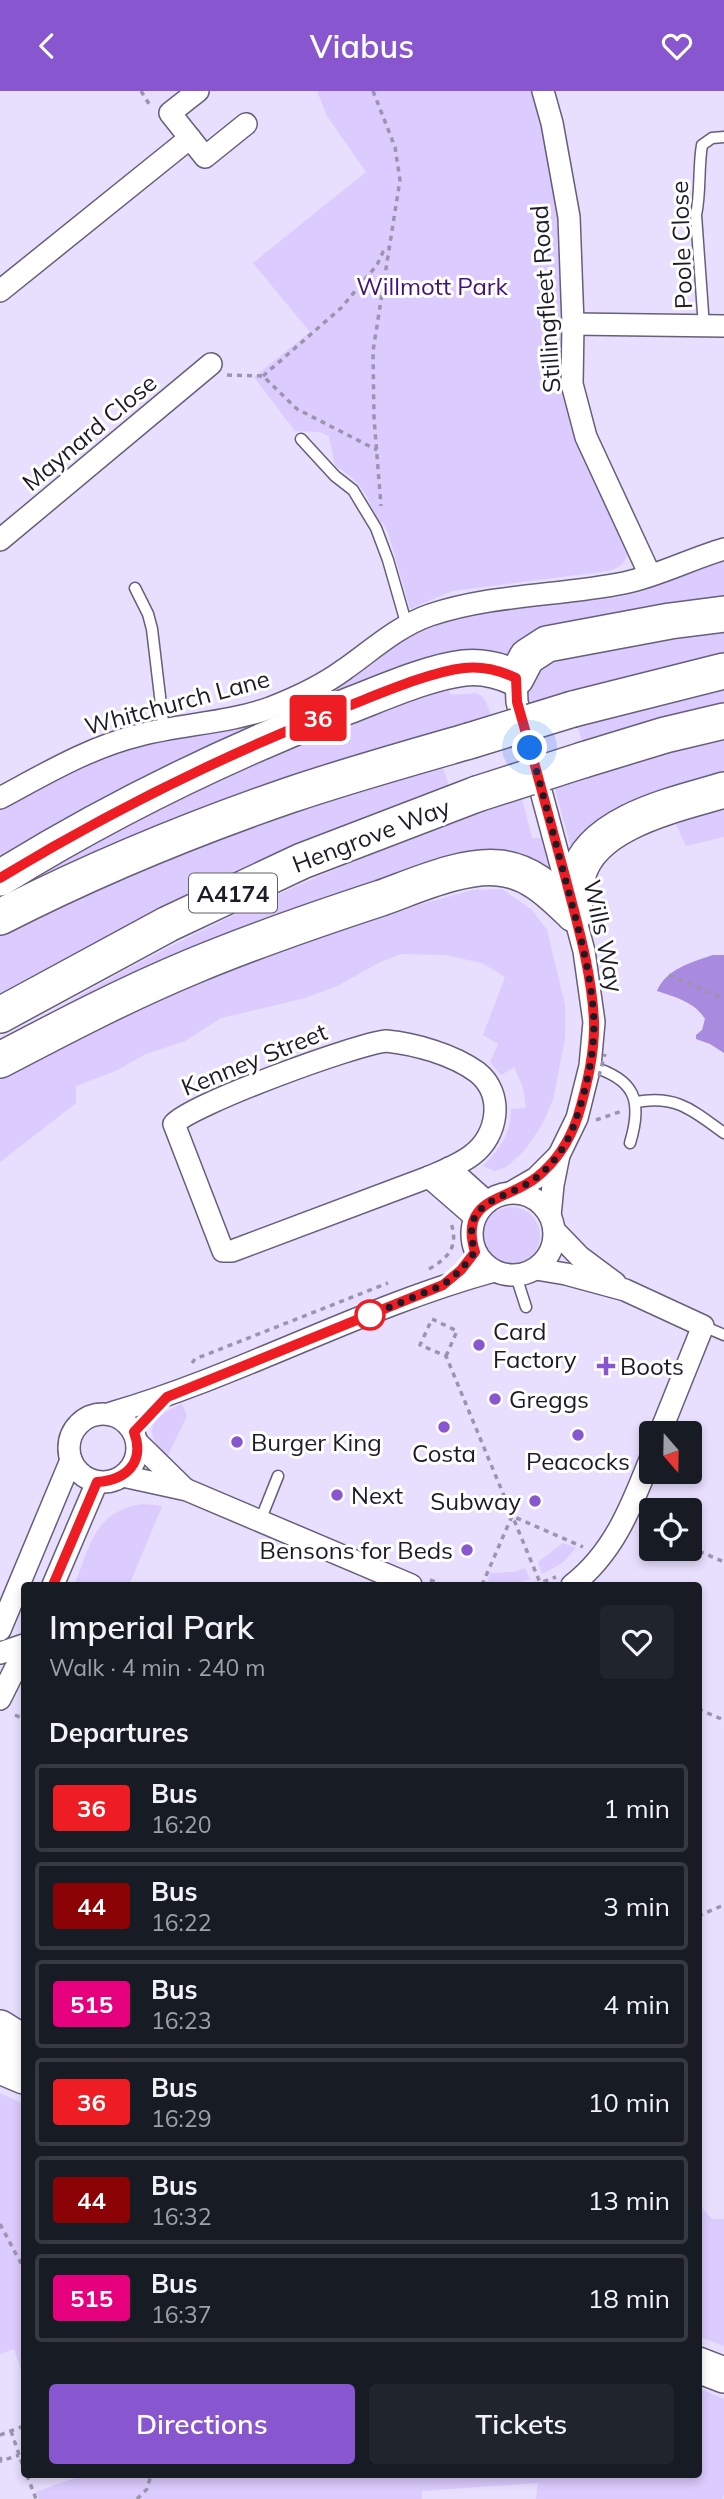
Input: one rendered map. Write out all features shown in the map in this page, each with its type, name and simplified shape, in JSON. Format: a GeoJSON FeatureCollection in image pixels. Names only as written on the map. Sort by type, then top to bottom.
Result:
{"type":"FeatureCollection","features":[{"type":"Feature","properties":{"kind":"highway"},"geometry":{"type":"LineString","coordinates":[[0,878],[82,829],[166,787],[282,732],[356,703],[447,671],[466,667],[490,669],[516,678],[527,657],[547,644],[670,621],[724,614]]}},
{"type":"Feature","properties":{"kind":"highway"},"geometry":{"type":"LineString","coordinates":[[0,917],[80,877],[207,824],[292,794],[573,709],[724,671]]}},
{"type":"Feature","properties":{"kind":"highway","name":"Hengrove Way"},"geometry":{"type":"LineString","coordinates":[[0,1015],[168,924],[302,860],[477,794],[665,735],[724,721]]}},
{"type":"Feature","properties":{"kind":"highway"},"geometry":{"type":"LineString","coordinates":[[592,914],[578,876],[582,864],[606,837],[648,814],[724,790]]}},
{"type":"Feature","properties":{"kind":"highway"},"geometry":{"type":"LineString","coordinates":[[0,1060],[82,1017],[191,967],[306,923],[468,870],[500,868],[525,875],[592,914]]}},
{"type":"Feature","properties":{"kind":"highway"},"geometry":{"type":"LineString","coordinates":[[0,2028],[21,2041]]}},
{"type":"Feature","properties":{"kind":"highway"},"geometry":{"type":"LineString","coordinates":[[0,2066],[21,2075]]}},
{"type":"Feature","properties":{"kind":"highway"},"geometry":{"type":"LineString","coordinates":[[702,2367],[724,2375]]}},
{"type":"Feature","properties":{"kind":"street"},"geometry":{"type":"LineString","coordinates":[[198,91],[170,113],[205,157],[246,124]]}},
{"type":"Feature","properties":{"kind":"street","name":"Stillingfleet Road"},"geometry":{"type":"LineString","coordinates":[[543,91],[552,123],[569,217],[572,384],[586,437],[650,575]]}},
{"type":"Feature","properties":{"kind":"street"},"geometry":{"type":"LineString","coordinates":[[0,291],[190,138]]}},
{"type":"Feature","properties":{"kind":"street"},"geometry":{"type":"LineString","coordinates":[[573,324],[714,326]]}},
{"type":"Feature","properties":{"kind":"street","name":"Maynard Close"},"geometry":{"type":"LineString","coordinates":[[0,540],[211,364]]}},
{"type":"Feature","properties":{"kind":"street","name":"Whitchurch Lane"},"geometry":{"type":"LineString","coordinates":[[0,798],[107,744],[268,709],[309,691],[343,671],[407,626],[427,616],[485,600],[625,583],[724,549]]}},
{"type":"Feature","properties":{"kind":"street","name":"Wills Way"},"geometry":{"type":"LineString","coordinates":[[516,678],[517,702],[557,848],[592,914],[584,951],[598,1065],[559,1155],[553,1185],[553,1245],[547,1258],[526,1272]]}},
{"type":"Feature","properties":{"kind":"street","name":"Kenney Street"},"geometry":{"type":"LineString","coordinates":[[370,1043],[405,1043],[458,1062],[478,1073],[488,1084],[494,1098],[494,1124],[486,1139],[472,1155],[449,1168],[263,1240],[225,1252],[221,1248],[174,1124],[181,1117],[226,1097],[342,1051],[370,1043]]}},
{"type":"Feature","properties":{"kind":"street","name":"Wills Way"},"geometry":{"type":"LineString","coordinates":[[481,1209],[498,1196],[510,1193],[536,1178],[559,1155]]}},
{"type":"Feature","properties":{"kind":"street"},"geometry":{"type":"LineString","coordinates":[[449,1168],[481,1209]]}},
{"type":"Feature","properties":{"kind":"street"},"geometry":{"type":"LineString","coordinates":[[429,1177],[481,1209]]}},
{"type":"Feature","properties":{"kind":"street"},"geometry":{"type":"LineString","coordinates":[[510,1193],[533,1198],[543,1206],[552,1223],[580,1257],[625,1290]]}},
{"type":"Feature","properties":{"kind":"street"},"geometry":{"type":"LineString","coordinates":[[481,1209],[472,1240],[480,1260],[494,1271]]}},
{"type":"Feature","properties":{"kind":"street"},"geometry":{"type":"LineString","coordinates":[[443,1285],[461,1270],[475,1252]]}},
{"type":"Feature","properties":{"kind":"street"},"geometry":{"type":"LineString","coordinates":[[167,1397],[136,1438],[135,1462],[123,1476],[112,1481],[97,1482],[86,1478],[77,1470],[68,1449],[70,1437],[76,1426],[91,1416],[167,1397],[443,1285],[494,1271],[526,1272],[566,1274],[625,1290],[703,1326],[665,1421]]}},
{"type":"Feature","properties":{"kind":"street"},"geometry":{"type":"LineString","coordinates":[[111,1413],[123,1419],[136,1438],[187,1490]]}},
{"type":"Feature","properties":{"kind":"street"},"geometry":{"type":"LineString","coordinates":[[0,1630],[71,1460]]}},
{"type":"Feature","properties":{"kind":"street"},"geometry":{"type":"LineString","coordinates":[[123,1476],[187,1490],[404,1582]]}},
{"type":"Feature","properties":{"kind":"street"},"geometry":{"type":"LineString","coordinates":[[54,1582],[97,1482]]}},
{"type":"Feature","properties":{"kind":"street"},"geometry":{"type":"LineString","coordinates":[[576,1582],[611,1543],[626,1519],[640,1484]]}},
{"type":"Feature","properties":{"kind":"street"},"geometry":{"type":"LineString","coordinates":[[0,1653],[21,1646]]}},
{"type":"Feature","properties":{"kind":"street"},"geometry":{"type":"LineString","coordinates":[[0,1699],[21,1657]]}},
{"type":"Feature","properties":{"kind":"lane","name":"Poole Close"},"geometry":{"type":"LineString","coordinates":[[714,326],[696,215],[702,145],[712,138],[724,137]]}},
{"type":"Feature","properties":{"kind":"lane"},"geometry":{"type":"LineString","coordinates":[[301,439],[335,476],[353,490],[376,529],[407,626]]}},
{"type":"Feature","properties":{"kind":"lane"},"geometry":{"type":"LineString","coordinates":[[135,588],[152,629],[164,730]]}},
{"type":"Feature","properties":{"kind":"lane"},"geometry":{"type":"LineString","coordinates":[[598,1065],[622,1080],[636,1102],[637,1119],[629,1143]]}},
{"type":"Feature","properties":{"kind":"lane"},"geometry":{"type":"LineString","coordinates":[[636,1102],[657,1099],[684,1106],[724,1133]]}},
{"type":"Feature","properties":{"kind":"lane"},"geometry":{"type":"LineString","coordinates":[[526,1272],[526,1307]]}},
{"type":"Feature","properties":{"kind":"lane"},"geometry":{"type":"LineString","coordinates":[[703,1326],[724,1335]]}},
{"type":"Feature","properties":{"kind":"lane"},"geometry":{"type":"LineString","coordinates":[[260,1521],[278,1476]]}},
{"type":"Feature","properties":{"kind":"path"},"geometry":{"type":"LineString","coordinates":[[373,91],[395,147],[400,180],[373,351],[381,513]]}},
{"type":"Feature","properties":{"kind":"path"},"geometry":{"type":"LineString","coordinates":[[263,376],[341,308],[377,265],[383,252],[390,247]]}},
{"type":"Feature","properties":{"kind":"path"},"geometry":{"type":"LineString","coordinates":[[211,364],[228,375],[263,376],[297,409],[377,450]]}},
{"type":"Feature","properties":{"kind":"path"},"geometry":{"type":"LineString","coordinates":[[669,975],[724,999]]}},
{"type":"Feature","properties":{"kind":"path"},"geometry":{"type":"LineString","coordinates":[[577,1118],[594,1121],[607,1118],[636,1102]]}},
{"type":"Feature","properties":{"kind":"path"},"geometry":{"type":"LineString","coordinates":[[446,1356],[457,1331],[432,1319],[420,1345],[446,1356],[540,1582]]}},
{"type":"Feature","properties":{"kind":"path"},"geometry":{"type":"LineString","coordinates":[[512,1516],[588,1550]]}},
{"type":"Feature","properties":{"kind":"path"},"geometry":{"type":"LineString","coordinates":[[483,1582],[512,1516]]}},
{"type":"Feature","properties":{"kind":"path"},"geometry":{"type":"LineString","coordinates":[[702,1552],[724,1562]]}},
{"type":"Feature","properties":{"kind":"path"},"geometry":{"type":"LineString","coordinates":[[702,1711],[724,1720]]}},
{"type":"Feature","properties":{"kind":"path"},"geometry":{"type":"LineString","coordinates":[[15,1715],[21,1718]]}},
{"type":"Feature","properties":{"kind":"path"},"geometry":{"type":"LineString","coordinates":[[702,1914],[724,1905]]}},
{"type":"Feature","properties":{"kind":"path"},"geometry":{"type":"LineString","coordinates":[[0,2224],[21,2263]]}},
{"type":"Feature","properties":{"kind":"path"},"geometry":{"type":"LineString","coordinates":[[0,2435],[21,2426]]}},
{"type":"Feature","properties":{"kind":"path"},"geometry":{"type":"LineString","coordinates":[[11,2431],[21,2461]]}},
{"type":"Feature","properties":{"kind":"path"},"geometry":{"type":"LineString","coordinates":[[0,2457],[1,2461],[19,2455]]}},
{"type":"Feature","properties":{"kind":"path"},"geometry":{"type":"LineString","coordinates":[[28,2478],[36,2499]]}},
{"type":"Feature","properties":{"kind":"path"},"geometry":{"type":"LineString","coordinates":[[137,2499],[150,2485],[151,2478]]}},
{"type":"Feature","properties":{"kind":"green space","name":"Willmott Park"},"geometry":{"type":"Polygon","coordinates":[[[317,91],[534,91],[548,151],[557,212],[563,291],[563,360],[569,419],[628,549],[620,566],[608,571],[452,591],[410,609],[388,532],[382,522],[377,522],[362,489],[350,476],[335,466],[329,436],[320,432],[295,431],[254,377],[310,332],[253,263],[366,172],[327,116],[317,91]]]}},
{"type":"Feature","properties":{"kind":"green space"},"geometry":{"type":"Polygon","coordinates":[[[724,557],[724,599],[530,633],[504,661],[0,862],[0,809],[71,769],[103,755],[212,728],[425,627],[471,613],[615,598],[638,593],[724,557]]]}},
{"type":"Feature","properties":{"kind":"green space"},"geometry":{"type":"Polygon","coordinates":[[[724,625],[724,653],[529,703],[524,687],[543,657],[724,625]]]}},
{"type":"Feature","properties":{"kind":"green space"},"geometry":{"type":"Polygon","coordinates":[[[445,683],[450,694],[479,694],[491,715],[338,762],[0,899],[0,891],[63,855],[299,739],[445,683]]]}},
{"type":"Feature","properties":{"kind":"green space"},"geometry":{"type":"Polygon","coordinates":[[[724,683],[724,709],[584,748],[576,721],[724,683]]]}},
{"type":"Feature","properties":{"kind":"green space"},"geometry":{"type":"Polygon","coordinates":[[[724,733],[724,774],[573,854],[553,782],[724,733]]]}},
{"type":"Feature","properties":{"kind":"green space"},"geometry":{"type":"Polygon","coordinates":[[[440,760],[452,794],[0,1010],[0,929],[151,858],[440,760]]]}},
{"type":"Feature","properties":{"kind":"green space"},"geometry":{"type":"Polygon","coordinates":[[[522,799],[532,838],[549,838],[560,881],[527,861],[0,1043],[113,976],[242,911],[380,851],[522,799]]]}},
{"type":"Feature","properties":{"kind":"green space"},"geometry":{"type":"Polygon","coordinates":[[[724,799],[724,837],[686,846],[672,816],[724,799]]]}},
{"type":"Feature","properties":{"kind":"green space"},"geometry":{"type":"Polygon","coordinates":[[[502,889],[532,910],[547,930],[565,1005],[565,1038],[553,1100],[542,1125],[524,1151],[506,1167],[495,1171],[483,1166],[503,1141],[509,1126],[511,1109],[526,1108],[523,1087],[514,1067],[501,1075],[490,1062],[498,1044],[483,1035],[505,977],[482,963],[446,955],[401,954],[380,962],[337,986],[305,998],[221,1018],[185,1041],[146,1054],[115,1071],[76,1086],[76,1103],[0,1162],[0,1069],[55,1037],[317,933],[473,890],[502,889]]]}},
{"type":"Feature","properties":{"kind":"green space"},"geometry":{"type":"Polygon","coordinates":[[[505,1207],[517,1207],[532,1215],[540,1230],[540,1242],[532,1257],[517,1265],[505,1265],[490,1257],[482,1242],[482,1230],[490,1215],[505,1207]]]}},
{"type":"Feature","properties":{"kind":"green space"},"geometry":{"type":"Polygon","coordinates":[[[182,1404],[187,1416],[167,1457],[154,1439],[153,1425],[163,1414],[182,1404]]]}},
{"type":"Feature","properties":{"kind":"green space"},"geometry":{"type":"Polygon","coordinates":[[[142,1504],[162,1506],[130,1582],[75,1582],[96,1533],[103,1523],[126,1508],[142,1504]]]}},
{"type":"Feature","properties":{"kind":"green space"},"geometry":{"type":"Polygon","coordinates":[[[563,1543],[576,1548],[562,1563],[542,1574],[538,1562],[563,1543]]]}},
{"type":"Feature","properties":{"kind":"green space"},"geometry":{"type":"Polygon","coordinates":[[[525,1568],[530,1579],[519,1582],[487,1582],[490,1573],[514,1572],[525,1568]]]}},
{"type":"Feature","properties":{"kind":"green space"},"geometry":{"type":"Polygon","coordinates":[[[0,2093],[21,2103],[21,2369],[14,2349],[0,2354],[0,2093]]]}},
{"type":"Feature","properties":{"kind":"green space"},"geometry":{"type":"Polygon","coordinates":[[[702,2208],[712,2219],[724,2219],[724,2346],[702,2338],[702,2208]]]}},
{"type":"Feature","properties":{"kind":"green space"},"geometry":{"type":"Polygon","coordinates":[[[702,2390],[724,2399],[722,2499],[536,2499],[538,2483],[422,2491],[422,2499],[39,2499],[36,2492],[75,2478],[702,2478],[702,2390]]]}},
{"type":"Feature","properties":{"kind":"shaded area"},"geometry":{"type":"Polygon","coordinates":[[[713,955],[724,955],[724,1053],[696,1039],[705,1019],[696,1008],[657,991],[673,972],[713,955]]]}},
{"type":"Feature","properties":{"kind":"bus line","name":"36"},"geometry":{"type":"LineString","coordinates":[[0,878],[82,829],[282,732],[381,693],[447,671],[466,667],[501,671],[516,678],[517,702],[584,951],[594,1022],[590,1066],[570,1135],[559,1155],[536,1178],[487,1202],[475,1217],[472,1229],[475,1252],[461,1270],[443,1285],[167,1397],[134,1432],[138,1454],[128,1472],[112,1481],[97,1482],[54,1582]]}},
{"type":"Feature","properties":{"kind":"place","name":"Card Factory"},"geometry":{"type":"Point","coordinates":[479,1345]}},
{"type":"Feature","properties":{"kind":"place","name":"Boots"},"geometry":{"type":"Point","coordinates":[606,1366]}},
{"type":"Feature","properties":{"kind":"place","name":"Greggs"},"geometry":{"type":"Point","coordinates":[495,1399]}},
{"type":"Feature","properties":{"kind":"place","name":"Costa"},"geometry":{"type":"Point","coordinates":[444,1427]}},
{"type":"Feature","properties":{"kind":"place","name":"Peacocks"},"geometry":{"type":"Point","coordinates":[578,1435]}},
{"type":"Feature","properties":{"kind":"place","name":"Burger King"},"geometry":{"type":"Point","coordinates":[237,1442]}},
{"type":"Feature","properties":{"kind":"place","name":"Next"},"geometry":{"type":"Point","coordinates":[337,1495]}},
{"type":"Feature","properties":{"kind":"place","name":"Subway"},"geometry":{"type":"Point","coordinates":[535,1501]}},
{"type":"Feature","properties":{"kind":"place","name":"Bensons for Beds"},"geometry":{"type":"Point","coordinates":[467,1550]}},
{"type":"Feature","properties":{"kind":"route"},"geometry":{"type":"LineString","coordinates":[[370,1315],[368,1316],[443,1285],[461,1270],[475,1252],[472,1229],[475,1217],[487,1202],[536,1178],[559,1155],[577,1118],[590,1066],[594,1022],[592,1002],[584,951],[530,748]]}}]}
